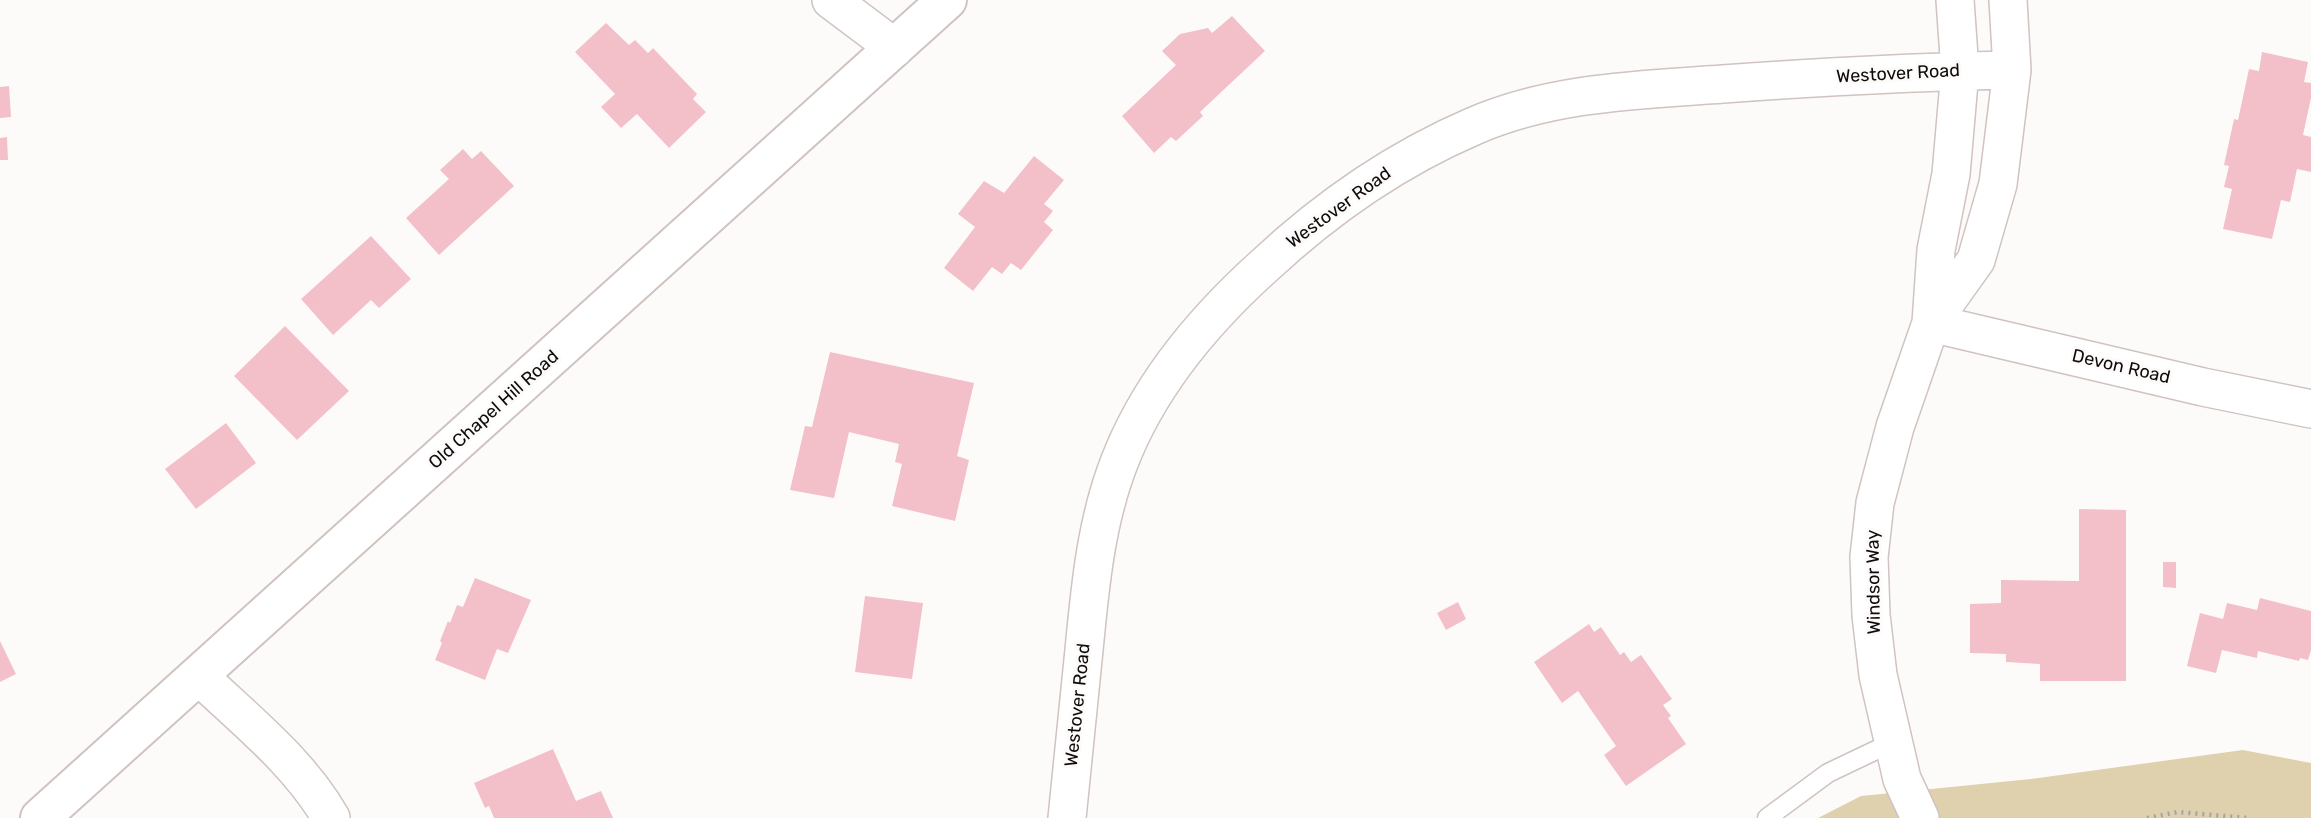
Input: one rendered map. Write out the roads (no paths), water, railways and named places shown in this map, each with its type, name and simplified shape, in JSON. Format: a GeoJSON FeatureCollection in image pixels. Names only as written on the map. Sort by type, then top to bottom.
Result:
{"type":"FeatureCollection","features":[{"type":"Feature","properties":{"kind":"street"},"geometry":{"type":"LineString","coordinates":[[831,0],[895,48]]}},
{"type":"Feature","properties":{"kind":"street","name":"Old Chapel Hill Road"},"geometry":{"type":"LineString","coordinates":[[40,818],[947,0]]}},
{"type":"Feature","properties":{"kind":"street","name":"Windsor Way"},"geometry":{"type":"LineString","coordinates":[[1917,811],[1902,779],[1878,675],[1871,615],[1870,557],[1875,503],[1895,427],[1931,323],[1936,250],[1951,174],[1960,71],[1955,0]]}},
{"type":"Feature","properties":{"kind":"street","name":"Windsor Way"},"geometry":{"type":"LineString","coordinates":[[1931,323],[1976,260],[1998,184],[2012,70],[2008,0]]}},
{"type":"Feature","properties":{"kind":"street","name":"Westover Road"},"geometry":{"type":"LineString","coordinates":[[1067,818],[1092,573],[1108,498],[1118,466],[1133,431],[1184,349],[1228,298],[1288,243],[1385,172],[1474,125],[1509,113],[1582,96],[1619,91],[1790,79],[2012,70]]}},
{"type":"Feature","properties":{"kind":"street","name":"Devon Road"},"geometry":{"type":"LineString","coordinates":[[1931,323],[2203,387],[2311,409]]}},
{"type":"Feature","properties":{"kind":"street"},"geometry":{"type":"LineString","coordinates":[[199,676],[286,759],[309,785],[331,818]]}},
{"type":"Feature","properties":{"kind":"lane"},"geometry":{"type":"LineString","coordinates":[[1767,818],[1828,773],[1893,742]]}}]}
